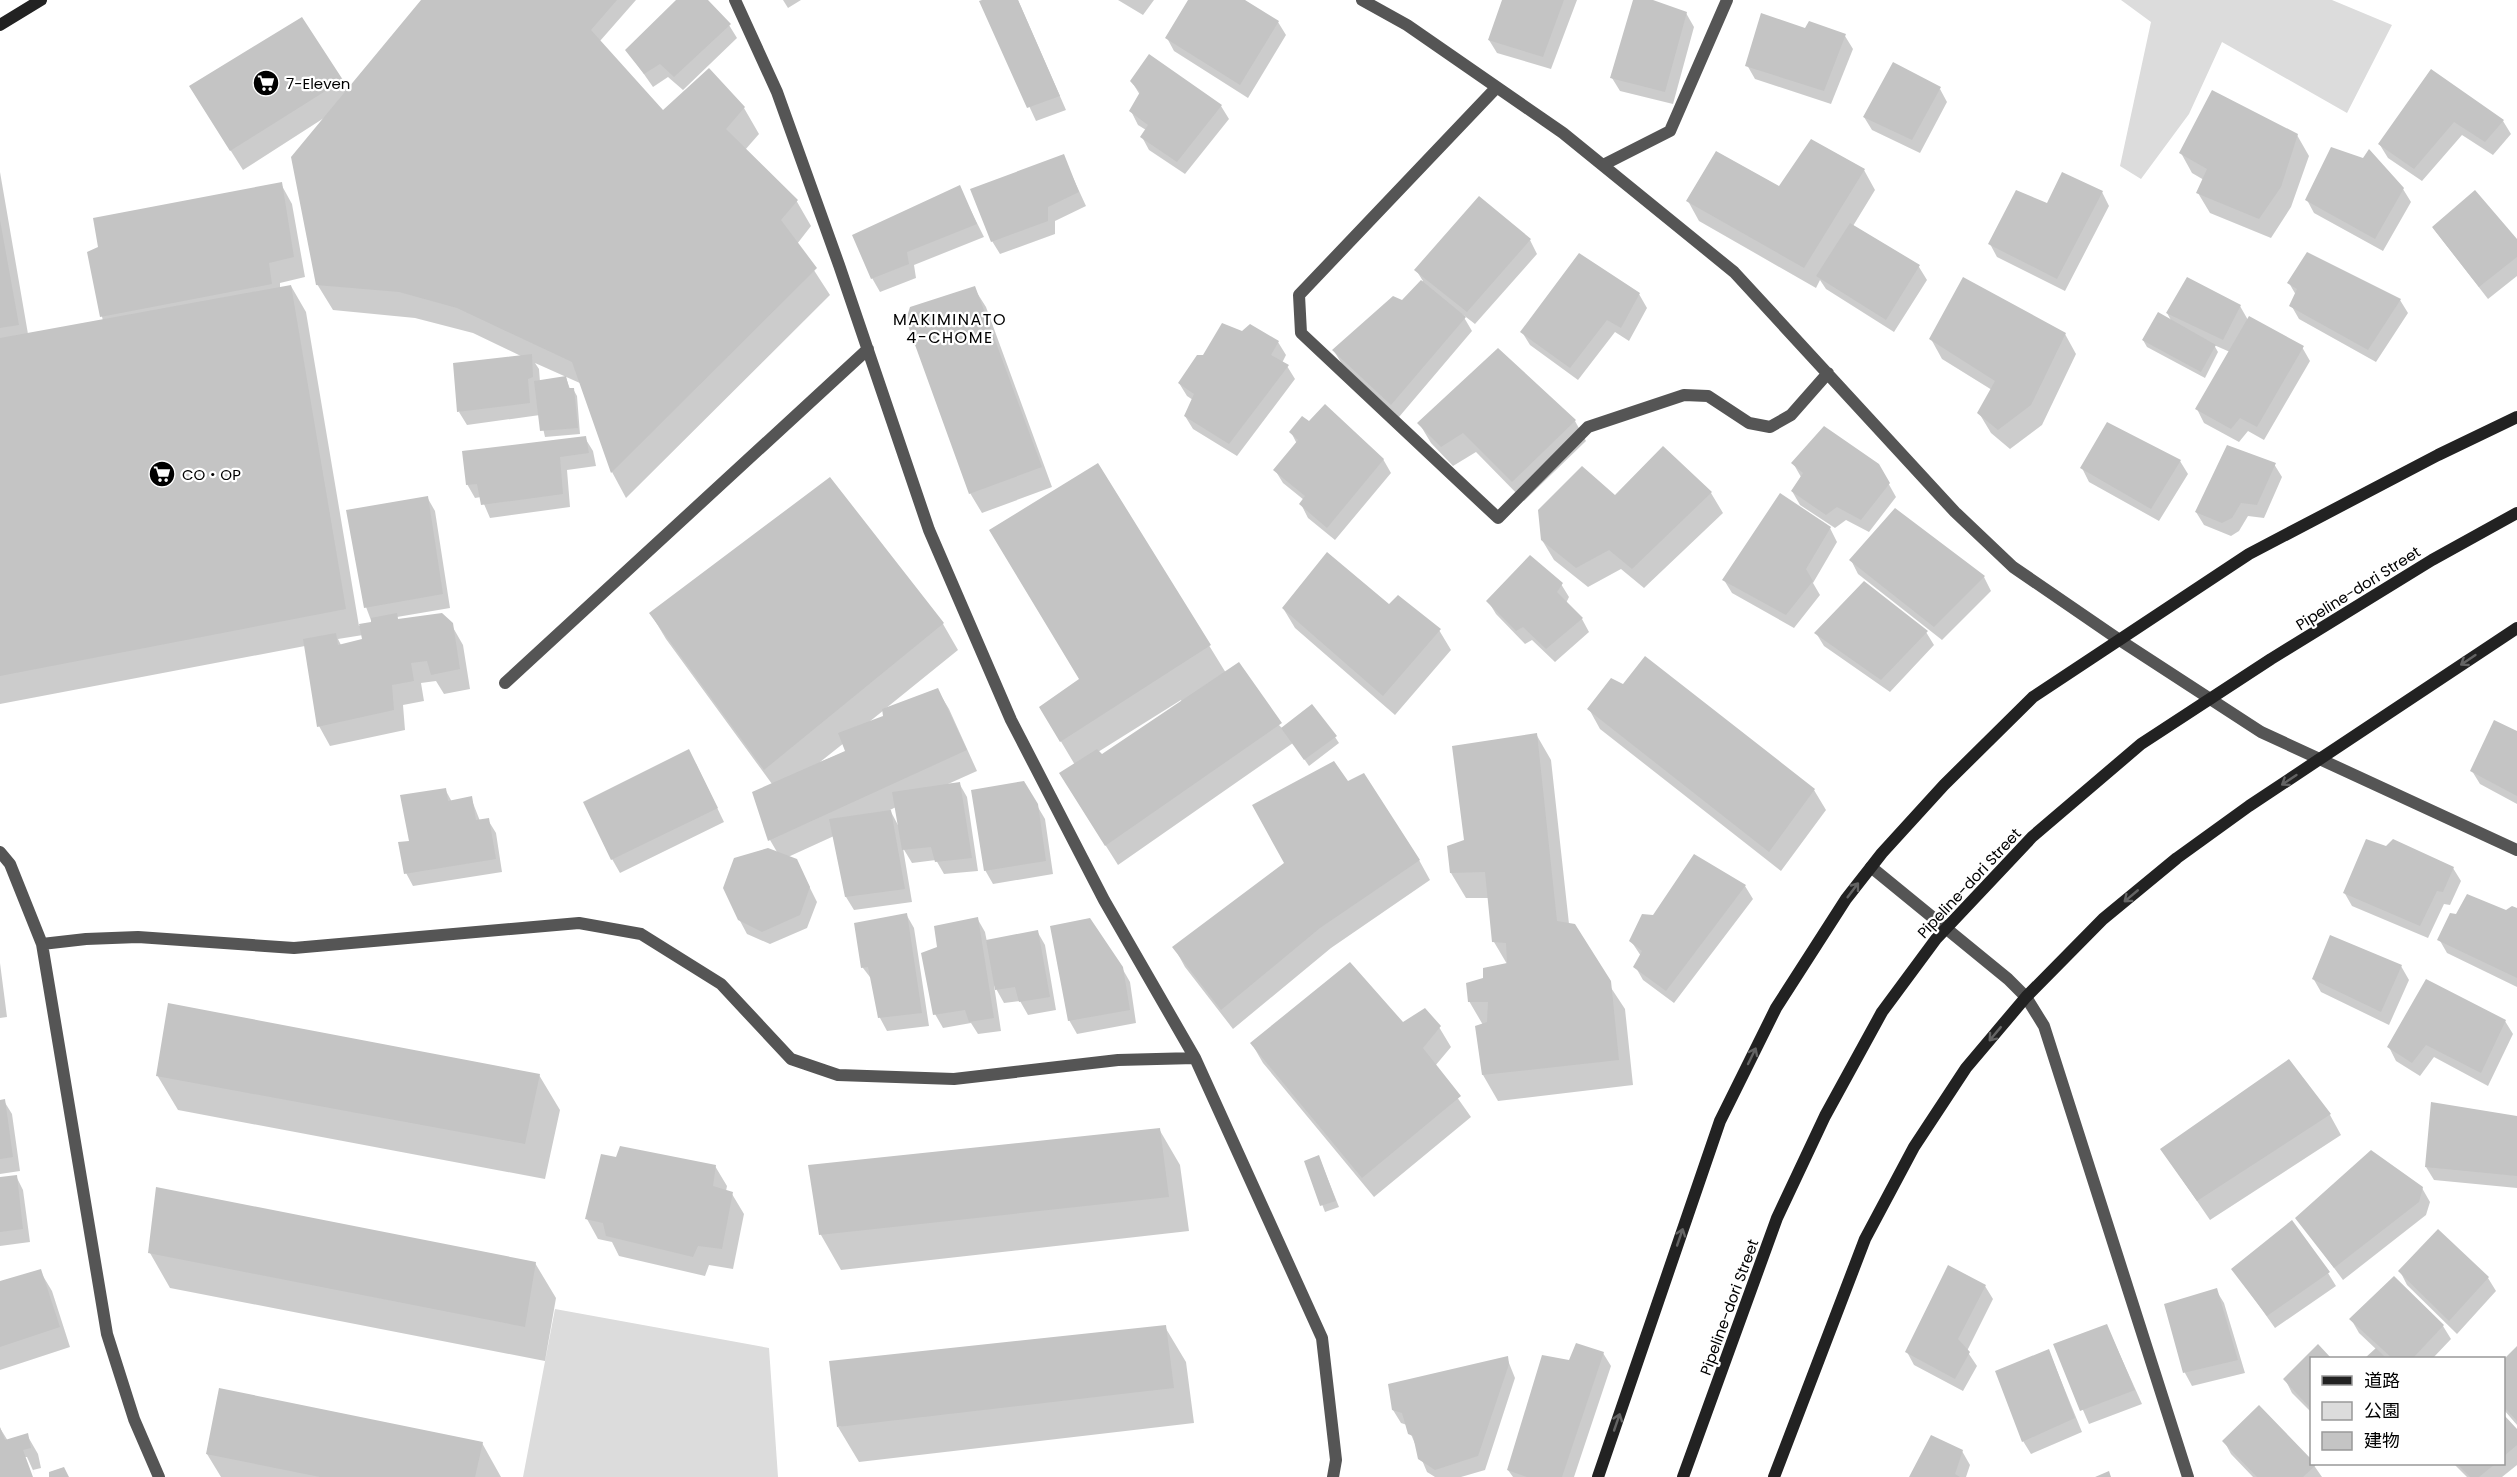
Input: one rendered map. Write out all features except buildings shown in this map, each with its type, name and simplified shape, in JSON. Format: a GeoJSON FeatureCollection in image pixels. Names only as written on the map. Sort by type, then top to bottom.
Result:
{"type":"FeatureCollection","features":[{"type":"Feature","properties":{"kind":"main road"},"geometry":{"type":"LineString","coordinates":[[0,26],[40,0]]}},
{"type":"Feature","properties":{"kind":"main road"},"geometry":{"type":"LineString","coordinates":[[1598,1477],[1720,1121],[1776,1008],[1846,899],[1871,867],[1944,785],[2033,697],[2248,554],[2517,417]]}},
{"type":"Feature","properties":{"kind":"main road","name":"Pipeline-dori Street"},"geometry":{"type":"LineString","coordinates":[[1683,1477],[1777,1218],[1825,1116],[1882,1012],[1936,939],[2032,837],[2141,744],[2271,659],[2422,566],[2517,513]]}},
{"type":"Feature","properties":{"kind":"main road"},"geometry":{"type":"LineString","coordinates":[[1774,1477],[1864,1239],[1914,1147],[1966,1068],[2026,997],[2103,919],[2176,858],[2517,628]]}},
{"type":"Feature","properties":{"kind":"street"},"geometry":{"type":"LineString","coordinates":[[735,0],[777,92],[929,530],[1011,720],[1104,900],[1195,1058],[1322,1338],[1336,1460],[1333,1477]]}},
{"type":"Feature","properties":{"kind":"street"},"geometry":{"type":"LineString","coordinates":[[1362,0],[1407,25],[1563,133],[1734,272],[1955,512],[2004,559],[2147,659],[2261,732],[2517,850]]}},
{"type":"Feature","properties":{"kind":"street"},"geometry":{"type":"LineString","coordinates":[[1603,165],[1670,131],[1726,0]]}},
{"type":"Feature","properties":{"kind":"street"},"geometry":{"type":"LineString","coordinates":[[1497,87],[1299,295],[1301,333],[1498,518],[1588,427],[1684,395],[1708,396],[1749,423],[1770,427],[1791,415],[1828,373]]}},
{"type":"Feature","properties":{"kind":"street"},"geometry":{"type":"LineString","coordinates":[[505,683],[868,349]]}},
{"type":"Feature","properties":{"kind":"street"},"geometry":{"type":"LineString","coordinates":[[0,852],[10,864],[42,944],[107,1334],[134,1419],[159,1477]]}},
{"type":"Feature","properties":{"kind":"street"},"geometry":{"type":"LineString","coordinates":[[1871,867],[2008,979],[2026,997],[2044,1026],[2188,1477]]}},
{"type":"Feature","properties":{"kind":"street"},"geometry":{"type":"LineString","coordinates":[[42,944],[86,939],[138,938],[294,948],[579,923],[641,934],[721,984],[791,1059],[838,1075],[954,1079],[1118,1060],[1195,1058]]}},
{"type":"Feature","properties":{"kind":"green space"},"geometry":{"type":"Polygon","coordinates":[[[2121,0],[2332,0],[2392,25],[2347,113],[2222,42],[2189,114],[2141,179],[2120,166],[2151,22],[2121,0]]]}},
{"type":"Feature","properties":{"kind":"green space"},"geometry":{"type":"Polygon","coordinates":[[[555,1309],[769,1348],[778,1477],[523,1477],[555,1309]]]}},
{"type":"Feature","properties":{"kind":"place","name":"7-Eleven"},"geometry":{"type":"Point","coordinates":[266,83]}},
{"type":"Feature","properties":{"kind":"place","name":"CO・OP"},"geometry":{"type":"Point","coordinates":[162,474]}},
{"type":"Feature","properties":{"kind":"district","name":"MAKIMINATO 4-CHOME"},"geometry":{"type":"Point","coordinates":[950,328]}}]}
